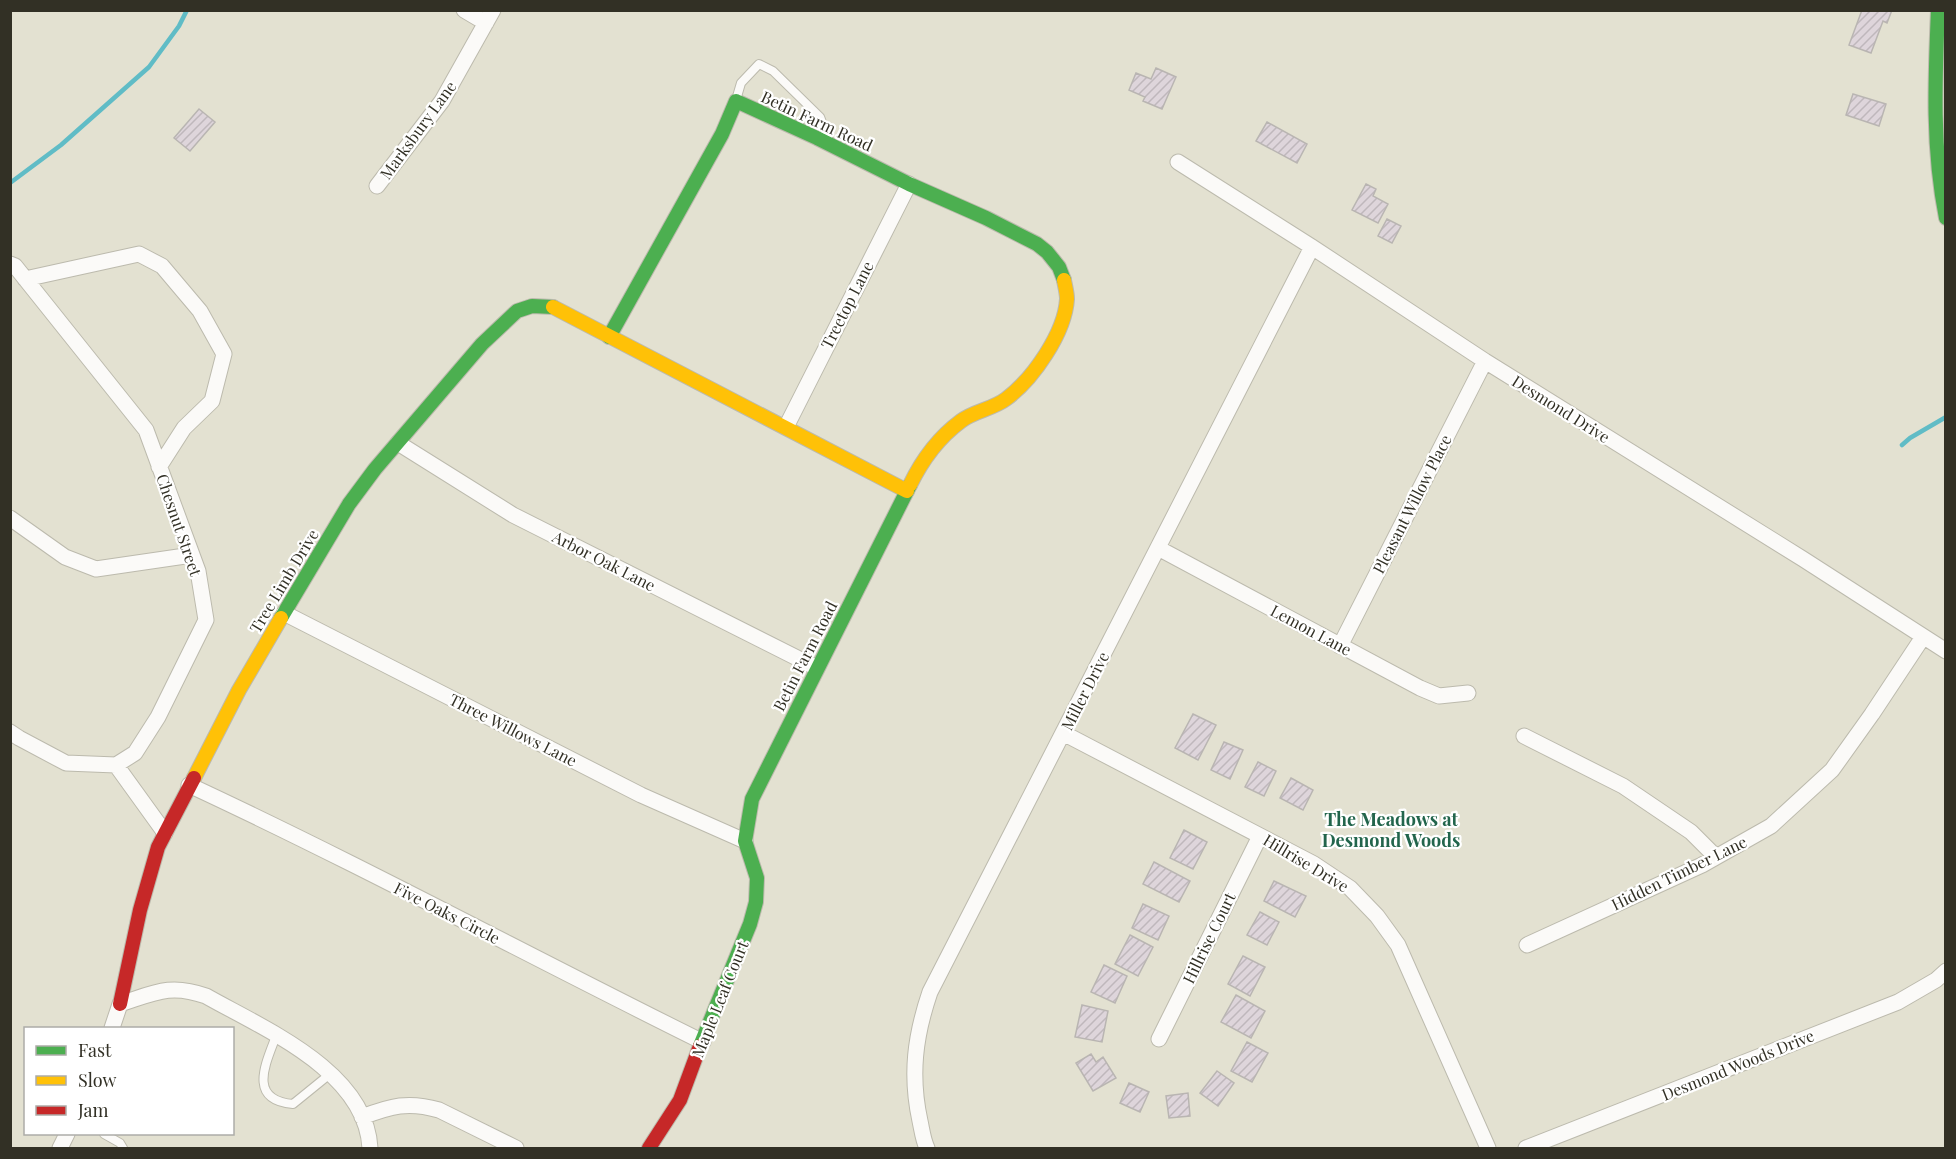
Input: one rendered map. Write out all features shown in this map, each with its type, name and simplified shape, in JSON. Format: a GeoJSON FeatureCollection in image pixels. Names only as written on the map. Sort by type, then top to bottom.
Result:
{"type":"FeatureCollection","features":[{"type":"Feature","properties":{"kind":"street"},"geometry":{"type":"LineString","coordinates":[[464,10],[490,17]]}},
{"type":"Feature","properties":{"kind":"street"},"geometry":{"type":"LineString","coordinates":[[1938,10],[1934,129],[1937,172],[1946,218]]}},
{"type":"Feature","properties":{"kind":"street","name":"Marksbury Lane"},"geometry":{"type":"LineString","coordinates":[[377,186],[442,101],[490,17]]}},
{"type":"Feature","properties":{"kind":"street","name":"Betin Farm Road"},"geometry":{"type":"LineString","coordinates":[[609,337],[722,134],[736,101],[1037,244],[1059,267],[1064,279],[1067,298],[1062,324],[1029,379],[1005,400],[963,419],[930,450],[907,491],[752,799],[745,841]]}},
{"type":"Feature","properties":{"kind":"street","name":"Desmond Drive"},"geometry":{"type":"LineString","coordinates":[[1178,162],[1312,247],[1485,362],[1803,559],[1946,651]]}},
{"type":"Feature","properties":{"kind":"street","name":"Treetop Lane"},"geometry":{"type":"LineString","coordinates":[[786,427],[909,184]]}},
{"type":"Feature","properties":{"kind":"street","name":"Miller Drive"},"geometry":{"type":"LineString","coordinates":[[927,1149],[916,1100],[914,1055],[930,992],[1312,247]]}},
{"type":"Feature","properties":{"kind":"street"},"geometry":{"type":"LineString","coordinates":[[25,279],[139,254],[162,266],[200,311],[224,354],[212,401],[184,429],[159,467]]}},
{"type":"Feature","properties":{"kind":"street","name":"Chesnut Street"},"geometry":{"type":"LineString","coordinates":[[10,264],[25,279],[146,430],[198,571],[206,620],[153,726],[135,753],[116,765]]}},
{"type":"Feature","properties":{"kind":"street","name":"Tree Limb Drive"},"geometry":{"type":"LineString","coordinates":[[120,1004],[140,910],[158,847],[239,690],[349,504],[482,344],[518,311],[532,306],[552,308],[609,337]]}},
{"type":"Feature","properties":{"kind":"street"},"geometry":{"type":"LineString","coordinates":[[609,337],[907,491]]}},
{"type":"Feature","properties":{"kind":"street","name":"Pleasant Willow Place"},"geometry":{"type":"LineString","coordinates":[[1340,646],[1485,362]]}},
{"type":"Feature","properties":{"kind":"street","name":"Arbor Oak Lane"},"geometry":{"type":"LineString","coordinates":[[398,443],[513,515],[817,668]]}},
{"type":"Feature","properties":{"kind":"street"},"geometry":{"type":"LineString","coordinates":[[10,518],[65,557],[96,569],[192,555]]}},
{"type":"Feature","properties":{"kind":"street","name":"Lemon Lane"},"geometry":{"type":"LineString","coordinates":[[1158,548],[1420,688],[1439,696],[1468,693]]}},
{"type":"Feature","properties":{"kind":"street","name":"Three Willows Lane"},"geometry":{"type":"LineString","coordinates":[[284,613],[641,795],[745,841]]}},
{"type":"Feature","properties":{"kind":"street","name":"Hidden Timber Lane"},"geometry":{"type":"LineString","coordinates":[[1527,945],[1716,857],[1771,826],[1832,770],[1923,637]]}},
{"type":"Feature","properties":{"kind":"street"},"geometry":{"type":"LineString","coordinates":[[10,732],[66,763],[116,765],[165,833]]}},
{"type":"Feature","properties":{"kind":"street","name":"Hillrise Drive"},"geometry":{"type":"LineString","coordinates":[[1063,733],[1314,864],[1350,888],[1377,916],[1398,945],[1488,1149]]}},
{"type":"Feature","properties":{"kind":"street"},"geometry":{"type":"LineString","coordinates":[[1524,736],[1623,786],[1691,832],[1716,857]]}},
{"type":"Feature","properties":{"kind":"street","name":"Five Oaks Circle"},"geometry":{"type":"LineString","coordinates":[[189,785],[288,832],[703,1042]]}},
{"type":"Feature","properties":{"kind":"street","name":"Hillrise Court"},"geometry":{"type":"LineString","coordinates":[[1159,1039],[1260,836]]}},
{"type":"Feature","properties":{"kind":"street","name":"Maple Leaf Court"},"geometry":{"type":"LineString","coordinates":[[649,1149],[680,1100],[750,924],[756,902],[757,878],[745,841]]}},
{"type":"Feature","properties":{"kind":"street","name":"Desmond Woods Drive"},"geometry":{"type":"LineString","coordinates":[[1526,1149],[1898,1002],[1936,980],[1946,971]]}},
{"type":"Feature","properties":{"kind":"street"},"geometry":{"type":"LineString","coordinates":[[113,1027],[120,1004],[170,988],[189,990],[206,996],[306,1052],[330,1074],[348,1093],[362,1117],[369,1137],[370,1149]]}},
{"type":"Feature","properties":{"kind":"street"},"geometry":{"type":"LineString","coordinates":[[362,1117],[392,1106],[406,1104],[428,1107],[439,1110],[516,1149]]}},
{"type":"Feature","properties":{"kind":"street"},"geometry":{"type":"LineString","coordinates":[[60,1149],[67,1135]]}},
{"type":"Feature","properties":{"kind":"lane"},"geometry":{"type":"LineString","coordinates":[[736,101],[741,84],[759,64],[773,72],[820,117],[830,144]]}},
{"type":"Feature","properties":{"kind":"lane"},"geometry":{"type":"LineString","coordinates":[[276,1035],[262,1075],[264,1087],[272,1098],[293,1104],[330,1074]]}},
{"type":"Feature","properties":{"kind":"lane"},"geometry":{"type":"LineString","coordinates":[[106,1135],[120,1143],[123,1149]]}},
{"type":"Feature","properties":{"kind":"building"},"geometry":{"type":"Polygon","coordinates":[[[1862,10],[1892,10],[1887,23],[1883,21],[1871,53],[1849,45],[1862,10]]]}},
{"type":"Feature","properties":{"kind":"building"},"geometry":{"type":"Polygon","coordinates":[[[1156,68],[1176,77],[1162,109],[1143,101],[1145,97],[1129,90],[1136,73],[1151,79],[1156,68]]]}},
{"type":"Feature","properties":{"kind":"building"},"geometry":{"type":"Polygon","coordinates":[[[1853,94],[1886,104],[1879,126],[1846,115],[1853,94]]]}},
{"type":"Feature","properties":{"kind":"building"},"geometry":{"type":"Polygon","coordinates":[[[199,109],[215,122],[190,151],[174,138],[199,109]]]}},
{"type":"Feature","properties":{"kind":"building"},"geometry":{"type":"Polygon","coordinates":[[[1267,122],[1307,144],[1297,163],[1256,141],[1267,122]]]}},
{"type":"Feature","properties":{"kind":"building"},"geometry":{"type":"Polygon","coordinates":[[[1366,184],[1376,189],[1373,196],[1388,204],[1378,223],[1352,210],[1366,184]]]}},
{"type":"Feature","properties":{"kind":"building"},"geometry":{"type":"Polygon","coordinates":[[[1387,219],[1401,226],[1392,243],[1378,236],[1387,219]]]}},
{"type":"Feature","properties":{"kind":"building"},"geometry":{"type":"Polygon","coordinates":[[[1193,714],[1216,725],[1198,760],[1175,748],[1193,714]]]}},
{"type":"Feature","properties":{"kind":"building"},"geometry":{"type":"Polygon","coordinates":[[[1224,742],[1243,750],[1230,779],[1211,770],[1224,742]]]}},
{"type":"Feature","properties":{"kind":"building"},"geometry":{"type":"Polygon","coordinates":[[[1258,762],[1276,771],[1264,796],[1245,787],[1258,762]]]}},
{"type":"Feature","properties":{"kind":"building"},"geometry":{"type":"Polygon","coordinates":[[[1291,778],[1313,790],[1303,810],[1280,798],[1291,778]]]}},
{"type":"Feature","properties":{"kind":"building"},"geometry":{"type":"Polygon","coordinates":[[[1184,830],[1207,842],[1193,869],[1170,858],[1184,830]]]}},
{"type":"Feature","properties":{"kind":"building"},"geometry":{"type":"Polygon","coordinates":[[[1154,862],[1190,881],[1179,902],[1143,884],[1154,862]]]}},
{"type":"Feature","properties":{"kind":"building"},"geometry":{"type":"Polygon","coordinates":[[[1274,881],[1306,896],[1295,917],[1264,901],[1274,881]]]}},
{"type":"Feature","properties":{"kind":"building"},"geometry":{"type":"Polygon","coordinates":[[[1143,904],[1169,916],[1158,940],[1132,928],[1143,904]]]}},
{"type":"Feature","properties":{"kind":"building"},"geometry":{"type":"Polygon","coordinates":[[[1260,912],[1279,922],[1267,945],[1247,935],[1260,912]]]}},
{"type":"Feature","properties":{"kind":"building"},"geometry":{"type":"Polygon","coordinates":[[[1130,935],[1153,947],[1138,976],[1115,964],[1130,935]]]}},
{"type":"Feature","properties":{"kind":"building"},"geometry":{"type":"Polygon","coordinates":[[[1243,956],[1265,967],[1250,996],[1228,984],[1243,956]]]}},
{"type":"Feature","properties":{"kind":"building"},"geometry":{"type":"Polygon","coordinates":[[[1104,965],[1127,976],[1115,1003],[1091,992],[1104,965]]]}},
{"type":"Feature","properties":{"kind":"building"},"geometry":{"type":"Polygon","coordinates":[[[1236,995],[1265,1011],[1251,1038],[1221,1022],[1236,995]]]}},
{"type":"Feature","properties":{"kind":"building"},"geometry":{"type":"Polygon","coordinates":[[[1082,1005],[1108,1011],[1102,1042],[1075,1037],[1082,1005]]]}},
{"type":"Feature","properties":{"kind":"building"},"geometry":{"type":"Polygon","coordinates":[[[1247,1042],[1268,1053],[1252,1082],[1231,1071],[1247,1042]]]}},
{"type":"Feature","properties":{"kind":"building"},"geometry":{"type":"Polygon","coordinates":[[[1091,1054],[1096,1062],[1103,1057],[1116,1078],[1093,1091],[1076,1063],[1091,1054]]]}},
{"type":"Feature","properties":{"kind":"building"},"geometry":{"type":"Polygon","coordinates":[[[1217,1071],[1234,1083],[1218,1106],[1200,1093],[1217,1071]]]}},
{"type":"Feature","properties":{"kind":"building"},"geometry":{"type":"Polygon","coordinates":[[[1129,1083],[1149,1092],[1140,1112],[1120,1103],[1129,1083]]]}},
{"type":"Feature","properties":{"kind":"building"},"geometry":{"type":"Polygon","coordinates":[[[1188,1093],[1190,1116],[1169,1118],[1166,1096],[1188,1093]]]}},
{"type":"Feature","properties":{"kind":"waterway"},"geometry":{"type":"LineString","coordinates":[[10,183],[61,145],[149,67],[179,26],[187,10]]}},
{"type":"Feature","properties":{"kind":"waterway"},"geometry":{"type":"LineString","coordinates":[[1902,445],[1946,417]]}},
{"type":"Feature","properties":{"kind":"traffic: fast"},"geometry":{"type":"LineString","coordinates":[[1938,10],[1937,140],[1938,166],[1946,218]]}},
{"type":"Feature","properties":{"kind":"traffic: fast"},"geometry":{"type":"LineString","coordinates":[[609,337],[722,134],[736,101],[1037,244],[1059,267],[1064,280]]}},
{"type":"Feature","properties":{"kind":"traffic: fast"},"geometry":{"type":"LineString","coordinates":[[281,618],[349,504],[375,469],[482,344],[517,311],[532,306],[553,307]]}},
{"type":"Feature","properties":{"kind":"traffic: fast"},"geometry":{"type":"LineString","coordinates":[[700,1046],[750,924],[756,902],[757,878],[745,841],[752,799],[910,485]]}},
{"type":"Feature","properties":{"kind":"traffic: slow"},"geometry":{"type":"LineString","coordinates":[[910,485],[925,458],[945,435],[966,418],[1006,399],[1037,368],[1054,340],[1065,312],[1067,299],[1064,280]]}},
{"type":"Feature","properties":{"kind":"traffic: slow"},"geometry":{"type":"LineString","coordinates":[[553,307],[907,491]]}},
{"type":"Feature","properties":{"kind":"traffic: slow"},"geometry":{"type":"LineString","coordinates":[[194,778],[239,690],[281,618]]}},
{"type":"Feature","properties":{"kind":"traffic: jam"},"geometry":{"type":"LineString","coordinates":[[120,1004],[140,910],[158,847],[194,778]]}},
{"type":"Feature","properties":{"kind":"traffic: jam"},"geometry":{"type":"LineString","coordinates":[[649,1148],[680,1100],[700,1046]]}},
{"type":"Feature","properties":{"kind":"district","name":"The Meadows at Desmond Woods"},"geometry":{"type":"Point","coordinates":[1391,830]}}]}
